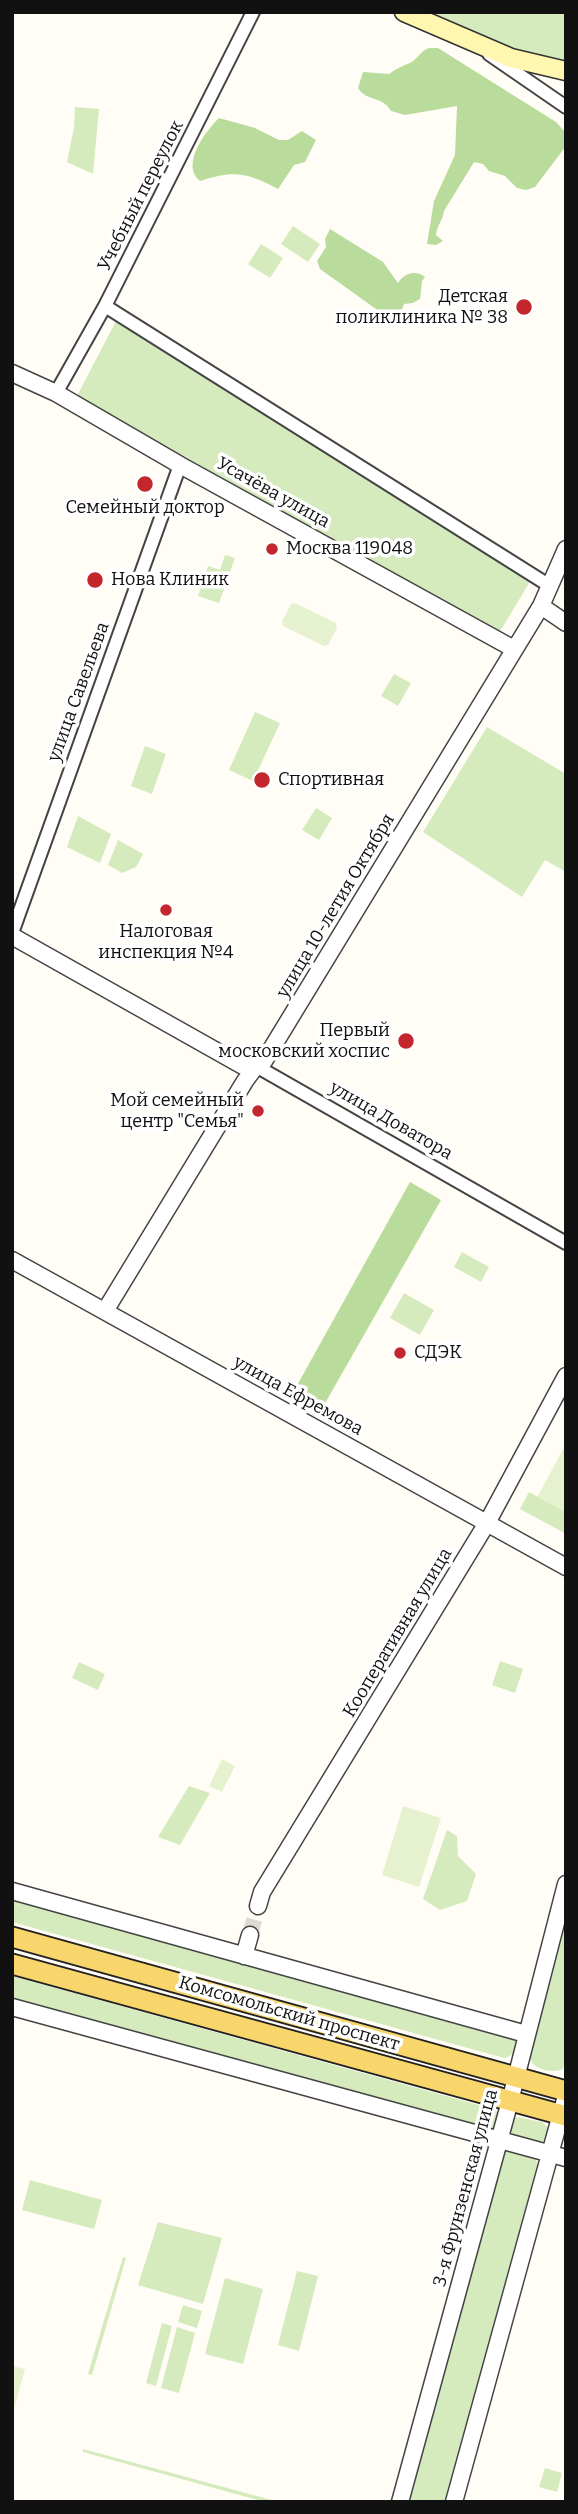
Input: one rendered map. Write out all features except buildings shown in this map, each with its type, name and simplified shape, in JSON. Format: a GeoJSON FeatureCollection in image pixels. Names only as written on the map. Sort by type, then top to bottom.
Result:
{"type":"FeatureCollection","features":[{"type":"Feature","properties":{"kind":"main road"},"geometry":{"type":"LineString","coordinates":[[404,12],[511,58],[566,71]]}},
{"type":"Feature","properties":{"kind":"main road","name":"Комсомольский проспект"},"geometry":{"type":"LineString","coordinates":[[12,1937],[566,2091]]}},
{"type":"Feature","properties":{"kind":"main road","name":"Комсомольский проспект"},"geometry":{"type":"LineString","coordinates":[[12,1964],[510,2101],[564,2109]]}},
{"type":"Feature","properties":{"kind":"street","name":"Учебный переулок"},"geometry":{"type":"LineString","coordinates":[[56,393],[105,306],[254,12]]}},
{"type":"Feature","properties":{"kind":"street"},"geometry":{"type":"LineString","coordinates":[[481,47],[507,68],[566,107]]}},
{"type":"Feature","properties":{"kind":"street"},"geometry":{"type":"LineString","coordinates":[[105,306],[550,586]]}},
{"type":"Feature","properties":{"kind":"street","name":"Усачёва улица"},"geometry":{"type":"LineString","coordinates":[[12,373],[56,393],[514,649]]}},
{"type":"Feature","properties":{"kind":"street","name":"улица Савельева"},"geometry":{"type":"LineString","coordinates":[[12,934],[180,464]]}},
{"type":"Feature","properties":{"kind":"street","name":"улица 10-летия Октября"},"geometry":{"type":"LineString","coordinates":[[105,1311],[256,1066],[264,1061],[541,606],[566,549]]}},
{"type":"Feature","properties":{"kind":"street"},"geometry":{"type":"LineString","coordinates":[[541,606],[566,623]]}},
{"type":"Feature","properties":{"kind":"street","name":"улица Доватора"},"geometry":{"type":"LineString","coordinates":[[12,934],[243,1066],[256,1066],[566,1242]]}},
{"type":"Feature","properties":{"kind":"street","name":"улица Ефремова"},"geometry":{"type":"LineString","coordinates":[[12,1260],[566,1567]]}},
{"type":"Feature","properties":{"kind":"street","name":"Кооперативная улица"},"geometry":{"type":"LineString","coordinates":[[258,1906],[261,1892],[487,1523],[566,1376]]}},
{"type":"Feature","properties":{"kind":"street","name":"3-я Фрунзенская улица"},"geometry":{"type":"LineString","coordinates":[[400,2502],[510,2101],[566,1884]]}},
{"type":"Feature","properties":{"kind":"street"},"geometry":{"type":"LineString","coordinates":[[12,1891],[526,2034]]}},
{"type":"Feature","properties":{"kind":"street"},"geometry":{"type":"LineString","coordinates":[[244,1956],[250,1935]]}},
{"type":"Feature","properties":{"kind":"street"},"geometry":{"type":"LineString","coordinates":[[12,2007],[558,2156]]}},
{"type":"Feature","properties":{"kind":"street"},"geometry":{"type":"LineString","coordinates":[[454,2502],[558,2156],[564,2109]]}},
{"type":"Feature","properties":{"kind":"green space"},"geometry":{"type":"Polygon","coordinates":[[[421,12],[566,12],[566,62],[513,50],[421,12]]]}},
{"type":"Feature","properties":{"kind":"green space"},"geometry":{"type":"Polygon","coordinates":[[[429,48],[438,48],[556,122],[566,133],[566,146],[535,187],[526,190],[517,188],[505,176],[489,171],[483,164],[474,162],[444,211],[436,235],[443,241],[436,245],[427,244],[434,201],[455,155],[457,106],[405,115],[391,111],[384,103],[358,88],[363,72],[389,74],[413,61],[429,48]]]}},
{"type":"Feature","properties":{"kind":"green space"},"geometry":{"type":"Polygon","coordinates":[[[75,107],[99,109],[93,174],[67,162],[75,107]]]}},
{"type":"Feature","properties":{"kind":"green space"},"geometry":{"type":"Polygon","coordinates":[[[219,118],[255,128],[279,140],[288,140],[302,131],[316,140],[305,162],[294,165],[278,189],[240,174],[222,175],[200,181],[194,174],[194,158],[207,132],[219,118]]]}},
{"type":"Feature","properties":{"kind":"green space"},"geometry":{"type":"Polygon","coordinates":[[[293,226],[320,244],[308,262],[281,244],[293,226]]]}},
{"type":"Feature","properties":{"kind":"green space"},"geometry":{"type":"Polygon","coordinates":[[[330,229],[383,262],[398,283],[410,274],[418,273],[425,277],[420,299],[404,304],[398,321],[389,322],[376,309],[320,269],[317,261],[326,247],[325,239],[330,229]]]}},
{"type":"Feature","properties":{"kind":"green space"},"geometry":{"type":"Polygon","coordinates":[[[261,244],[283,258],[270,278],[248,264],[261,244]]]}},
{"type":"Feature","properties":{"kind":"green space"},"geometry":{"type":"Polygon","coordinates":[[[116,321],[531,580],[499,633],[77,396],[116,321]]]}},
{"type":"Feature","properties":{"kind":"green space"},"geometry":{"type":"Polygon","coordinates":[[[225,555],[235,558],[219,603],[198,596],[208,566],[220,570],[225,555]]]}},
{"type":"Feature","properties":{"kind":"green space"},"geometry":{"type":"Polygon","coordinates":[[[295,603],[336,623],[337,628],[328,645],[324,646],[283,626],[282,621],[291,604],[295,603]]]}},
{"type":"Feature","properties":{"kind":"green space"},"geometry":{"type":"Polygon","coordinates":[[[394,674],[411,683],[398,706],[381,696],[394,674]]]}},
{"type":"Feature","properties":{"kind":"green space"},"geometry":{"type":"Polygon","coordinates":[[[255,712],[280,723],[253,781],[229,770],[255,712]]]}},
{"type":"Feature","properties":{"kind":"green space"},"geometry":{"type":"Polygon","coordinates":[[[487,727],[566,774],[566,872],[545,860],[522,897],[423,832],[487,727]]]}},
{"type":"Feature","properties":{"kind":"green space"},"geometry":{"type":"Polygon","coordinates":[[[145,746],[166,754],[152,794],[131,786],[145,746]]]}},
{"type":"Feature","properties":{"kind":"green space"},"geometry":{"type":"Polygon","coordinates":[[[316,808],[332,818],[319,840],[302,830],[316,808]]]}},
{"type":"Feature","properties":{"kind":"green space"},"geometry":{"type":"Polygon","coordinates":[[[78,816],[111,834],[100,863],[67,847],[78,816]]]}},
{"type":"Feature","properties":{"kind":"green space"},"geometry":{"type":"Polygon","coordinates":[[[118,840],[143,854],[136,867],[122,873],[108,865],[118,840]]]}},
{"type":"Feature","properties":{"kind":"green space"},"geometry":{"type":"Polygon","coordinates":[[[410,1182],[441,1200],[324,1405],[295,1389],[410,1182]]]}},
{"type":"Feature","properties":{"kind":"green space"},"geometry":{"type":"Polygon","coordinates":[[[462,1252],[489,1267],[481,1282],[454,1267],[462,1252]]]}},
{"type":"Feature","properties":{"kind":"green space"},"geometry":{"type":"Polygon","coordinates":[[[404,1293],[434,1310],[420,1335],[390,1318],[404,1293]]]}},
{"type":"Feature","properties":{"kind":"green space"},"geometry":{"type":"Polygon","coordinates":[[[566,1444],[566,1512],[537,1497],[566,1444]]]}},
{"type":"Feature","properties":{"kind":"green space"},"geometry":{"type":"Polygon","coordinates":[[[529,1492],[566,1512],[566,1534],[520,1509],[529,1492]]]}},
{"type":"Feature","properties":{"kind":"green space"},"geometry":{"type":"Polygon","coordinates":[[[500,1661],[523,1669],[515,1693],[492,1685],[500,1661]]]}},
{"type":"Feature","properties":{"kind":"green space"},"geometry":{"type":"Polygon","coordinates":[[[79,1662],[105,1674],[98,1690],[72,1678],[79,1662]]]}},
{"type":"Feature","properties":{"kind":"green space"},"geometry":{"type":"Polygon","coordinates":[[[222,1759],[235,1766],[222,1792],[209,1786],[222,1759]]]}},
{"type":"Feature","properties":{"kind":"green space"},"geometry":{"type":"Polygon","coordinates":[[[189,1786],[210,1793],[180,1845],[158,1837],[189,1786]]]}},
{"type":"Feature","properties":{"kind":"green space"},"geometry":{"type":"Polygon","coordinates":[[[403,1806],[441,1818],[419,1887],[382,1875],[403,1806]]]}},
{"type":"Feature","properties":{"kind":"green space"},"geometry":{"type":"Polygon","coordinates":[[[447,1830],[457,1836],[458,1856],[476,1874],[467,1901],[440,1910],[423,1899],[447,1830]]]}},
{"type":"Feature","properties":{"kind":"green space"},"geometry":{"type":"Polygon","coordinates":[[[12,1899],[516,2039],[516,2049],[513,2054],[504,2058],[12,1922],[12,1899]]]}},
{"type":"Feature","properties":{"kind":"green space"},"geometry":{"type":"Polygon","coordinates":[[[566,1919],[566,2057],[563,2069],[548,2071],[534,2065],[529,2057],[566,1919]]]}},
{"type":"Feature","properties":{"kind":"green space"},"geometry":{"type":"Polygon","coordinates":[[[12,1976],[493,2109],[500,2115],[496,2129],[491,2131],[12,2001],[12,1976]]]}},
{"type":"Feature","properties":{"kind":"green space"},"geometry":{"type":"Polygon","coordinates":[[[517,2117],[542,2122],[548,2128],[544,2141],[536,2142],[513,2135],[509,2127],[511,2121],[517,2117]]]}},
{"type":"Feature","properties":{"kind":"green space"},"geometry":{"type":"Polygon","coordinates":[[[513,2149],[534,2157],[538,2169],[446,2502],[406,2502],[500,2157],[505,2151],[513,2149]]]}},
{"type":"Feature","properties":{"kind":"green space"},"geometry":{"type":"Polygon","coordinates":[[[30,2180],[102,2200],[94,2229],[22,2210],[30,2180]]]}},
{"type":"Feature","properties":{"kind":"green space"},"geometry":{"type":"Polygon","coordinates":[[[158,2222],[222,2238],[203,2304],[138,2285],[158,2222]]]}},
{"type":"Feature","properties":{"kind":"green space"},"geometry":{"type":"Polygon","coordinates":[[[123,2257],[126,2258],[92,2375],[88,2374],[123,2257]]]}},
{"type":"Feature","properties":{"kind":"green space"},"geometry":{"type":"Polygon","coordinates":[[[297,2271],[318,2276],[299,2351],[278,2345],[297,2271]]]}},
{"type":"Feature","properties":{"kind":"green space"},"geometry":{"type":"Polygon","coordinates":[[[225,2278],[263,2289],[243,2364],[205,2354],[225,2278]]]}},
{"type":"Feature","properties":{"kind":"green space"},"geometry":{"type":"Polygon","coordinates":[[[183,2305],[202,2311],[197,2328],[178,2322],[183,2305]]]}},
{"type":"Feature","properties":{"kind":"green space"},"geometry":{"type":"Polygon","coordinates":[[[162,2323],[172,2326],[156,2386],[146,2383],[162,2323]]]}},
{"type":"Feature","properties":{"kind":"green space"},"geometry":{"type":"Polygon","coordinates":[[[177,2327],[195,2333],[179,2393],[161,2388],[177,2327]]]}},
{"type":"Feature","properties":{"kind":"green space"},"geometry":{"type":"Polygon","coordinates":[[[12,2366],[25,2369],[12,2416],[12,2366]]]}},
{"type":"Feature","properties":{"kind":"green space"},"geometry":{"type":"Polygon","coordinates":[[[83,2449],[279,2502],[265,2502],[83,2452],[83,2449]]]}},
{"type":"Feature","properties":{"kind":"green space"},"geometry":{"type":"Polygon","coordinates":[[[545,2468],[562,2473],[557,2492],[539,2487],[545,2468]]]}},
{"type":"Feature","properties":{"kind":"tunnel"},"geometry":{"type":"LineString","coordinates":[[250,1935],[258,1906]]}},
{"type":"Feature","properties":{"kind":"place","name":"Детская поликлиника № 38"},"geometry":{"type":"Point","coordinates":[524,307]}},
{"type":"Feature","properties":{"kind":"place","name":"Семейный доктор"},"geometry":{"type":"Point","coordinates":[145,484]}},
{"type":"Feature","properties":{"kind":"place","name":"Москва 119048"},"geometry":{"type":"Point","coordinates":[272,549]}},
{"type":"Feature","properties":{"kind":"place","name":"Нова Клиник"},"geometry":{"type":"Point","coordinates":[95,580]}},
{"type":"Feature","properties":{"kind":"place","name":"Спортивная"},"geometry":{"type":"Point","coordinates":[262,780]}},
{"type":"Feature","properties":{"kind":"place","name":"Налоговая инспекция №4"},"geometry":{"type":"Point","coordinates":[166,910]}},
{"type":"Feature","properties":{"kind":"place","name":"Первый московский хоспис"},"geometry":{"type":"Point","coordinates":[406,1041]}},
{"type":"Feature","properties":{"kind":"place","name":"Мой семейный центр \"Семья\""},"geometry":{"type":"Point","coordinates":[258,1111]}},
{"type":"Feature","properties":{"kind":"place","name":"СДЭК"},"geometry":{"type":"Point","coordinates":[400,1353]}}]}
